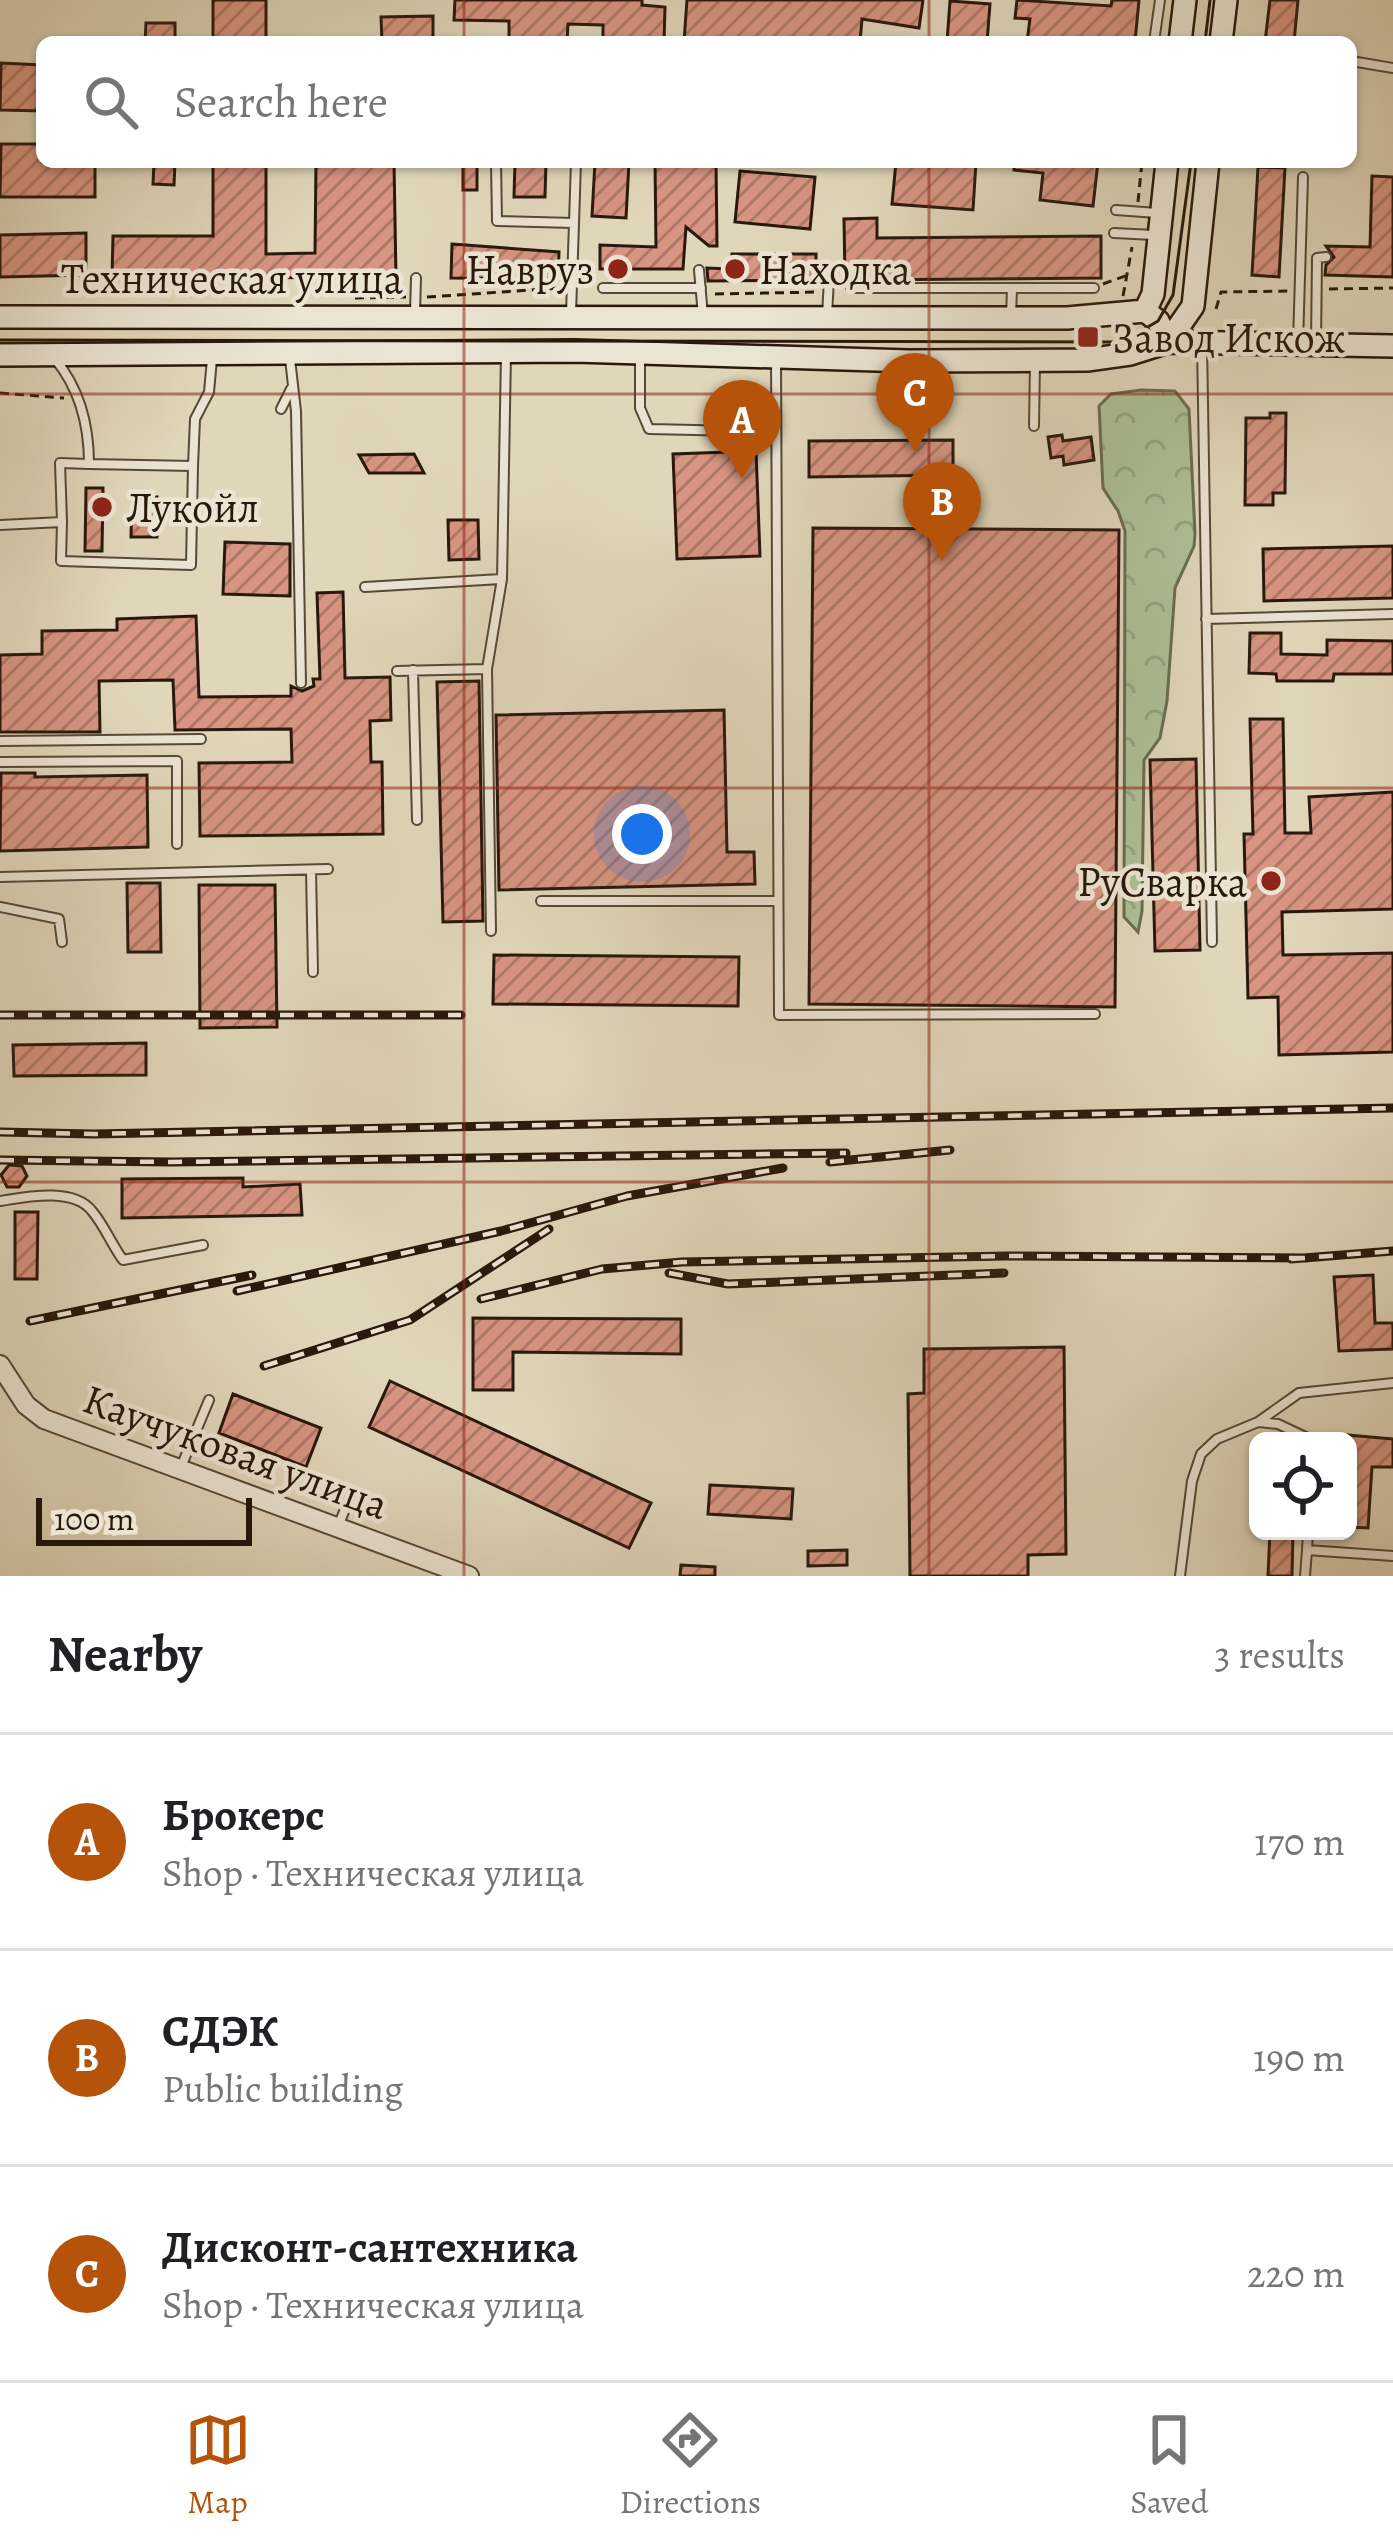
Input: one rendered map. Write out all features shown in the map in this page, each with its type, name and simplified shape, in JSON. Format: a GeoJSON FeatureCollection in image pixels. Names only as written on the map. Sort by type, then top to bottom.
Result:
{"type":"FeatureCollection","features":[{"type":"Feature","properties":{"kind":"main road"},"geometry":{"type":"LineString","coordinates":[[1181,36],[1185,0]]}},
{"type":"Feature","properties":{"kind":"main road"},"geometry":{"type":"LineString","coordinates":[[1222,36],[1226,0]]}},
{"type":"Feature","properties":{"kind":"main road"},"geometry":{"type":"LineString","coordinates":[[1167,168],[1153,294],[1145,311],[1158,321],[1168,342],[1193,306],[1207,168]]}},
{"type":"Feature","properties":{"kind":"main road","name":"Техническая улица"},"geometry":{"type":"LineString","coordinates":[[0,317],[1067,318],[1145,311]]}},
{"type":"Feature","properties":{"kind":"main road","name":"Техническая улица"},"geometry":{"type":"LineString","coordinates":[[0,355],[506,352],[1087,360],[1168,342],[1393,346]]}},
{"type":"Feature","properties":{"kind":"street","name":"Каучуковая улица"},"geometry":{"type":"LineString","coordinates":[[0,1365],[26,1405],[44,1419],[469,1576]]}},
{"type":"Feature","properties":{"kind":"lane"},"geometry":{"type":"LineString","coordinates":[[1155,36],[1160,0]]}},
{"type":"Feature","properties":{"kind":"lane"},"geometry":{"type":"LineString","coordinates":[[1357,62],[1393,68]]}},
{"type":"Feature","properties":{"kind":"lane"},"geometry":{"type":"LineString","coordinates":[[496,168],[497,221],[574,223]]}},
{"type":"Feature","properties":{"kind":"lane"},"geometry":{"type":"LineString","coordinates":[[572,315],[576,168]]}},
{"type":"Feature","properties":{"kind":"lane"},"geometry":{"type":"LineString","coordinates":[[1303,177],[1307,344]]}},
{"type":"Feature","properties":{"kind":"lane"},"geometry":{"type":"LineString","coordinates":[[1116,209],[1136,212],[1161,225]]}},
{"type":"Feature","properties":{"kind":"lane"},"geometry":{"type":"LineString","coordinates":[[1114,233],[1134,234],[1161,225]]}},
{"type":"Feature","properties":{"kind":"lane"},"geometry":{"type":"LineString","coordinates":[[1307,344],[1317,258],[1326,257]]}},
{"type":"Feature","properties":{"kind":"lane"},"geometry":{"type":"LineString","coordinates":[[699,270],[703,316]]}},
{"type":"Feature","properties":{"kind":"lane"},"geometry":{"type":"LineString","coordinates":[[415,316],[416,278]]}},
{"type":"Feature","properties":{"kind":"lane"},"geometry":{"type":"LineString","coordinates":[[827,317],[829,280]]}},
{"type":"Feature","properties":{"kind":"lane"},"geometry":{"type":"LineString","coordinates":[[850,288],[1094,287]]}},
{"type":"Feature","properties":{"kind":"lane"},"geometry":{"type":"LineString","coordinates":[[604,288],[701,288]]}},
{"type":"Feature","properties":{"kind":"lane"},"geometry":{"type":"LineString","coordinates":[[1011,318],[1012,288]]}},
{"type":"Feature","properties":{"kind":"lane"},"geometry":{"type":"LineString","coordinates":[[1202,343],[1212,942]]}},
{"type":"Feature","properties":{"kind":"lane"},"geometry":{"type":"LineString","coordinates":[[193,466],[60,463],[61,562],[191,565],[196,419],[209,392],[213,352]]}},
{"type":"Feature","properties":{"kind":"lane"},"geometry":{"type":"LineString","coordinates":[[289,352],[301,683]]}},
{"type":"Feature","properties":{"kind":"lane"},"geometry":{"type":"LineString","coordinates":[[491,931],[488,669],[502,579],[506,352]]}},
{"type":"Feature","properties":{"kind":"lane"},"geometry":{"type":"LineString","coordinates":[[51,353],[69,375],[89,429],[89,464]]}},
{"type":"Feature","properties":{"kind":"lane"},"geometry":{"type":"LineString","coordinates":[[640,353],[640,409],[649,429],[739,431]]}},
{"type":"Feature","properties":{"kind":"lane"},"geometry":{"type":"LineString","coordinates":[[776,357],[779,1015],[1095,1014]]}},
{"type":"Feature","properties":{"kind":"lane"},"geometry":{"type":"LineString","coordinates":[[1034,426],[1035,359]]}},
{"type":"Feature","properties":{"kind":"lane"},"geometry":{"type":"LineString","coordinates":[[281,409],[293,385]]}},
{"type":"Feature","properties":{"kind":"lane"},"geometry":{"type":"LineString","coordinates":[[0,525],[62,522]]}},
{"type":"Feature","properties":{"kind":"lane"},"geometry":{"type":"LineString","coordinates":[[365,587],[502,579]]}},
{"type":"Feature","properties":{"kind":"lane"},"geometry":{"type":"LineString","coordinates":[[1206,619],[1393,614]]}},
{"type":"Feature","properties":{"kind":"lane"},"geometry":{"type":"LineString","coordinates":[[397,671],[488,669]]}},
{"type":"Feature","properties":{"kind":"lane"},"geometry":{"type":"LineString","coordinates":[[413,670],[417,820]]}},
{"type":"Feature","properties":{"kind":"lane"},"geometry":{"type":"LineString","coordinates":[[0,740],[201,739]]}},
{"type":"Feature","properties":{"kind":"lane"},"geometry":{"type":"LineString","coordinates":[[0,762],[177,761],[176,844]]}},
{"type":"Feature","properties":{"kind":"lane"},"geometry":{"type":"LineString","coordinates":[[0,877],[328,869]]}},
{"type":"Feature","properties":{"kind":"lane"},"geometry":{"type":"LineString","coordinates":[[311,870],[313,973]]}},
{"type":"Feature","properties":{"kind":"lane"},"geometry":{"type":"LineString","coordinates":[[541,902],[778,901]]}},
{"type":"Feature","properties":{"kind":"lane"},"geometry":{"type":"LineString","coordinates":[[0,907],[59,919],[62,942]]}},
{"type":"Feature","properties":{"kind":"lane"},"geometry":{"type":"LineString","coordinates":[[0,1201],[53,1196],[81,1201],[123,1260],[203,1245]]}},
{"type":"Feature","properties":{"kind":"lane"},"geometry":{"type":"LineString","coordinates":[[1180,1576],[1192,1481],[1201,1454],[1217,1438],[1258,1422],[1299,1393],[1393,1384]]}},
{"type":"Feature","properties":{"kind":"lane"},"geometry":{"type":"LineString","coordinates":[[181,1467],[209,1400]]}},
{"type":"Feature","properties":{"kind":"lane"},"geometry":{"type":"LineString","coordinates":[[1258,1422],[1295,1432]]}},
{"type":"Feature","properties":{"kind":"lane"},"geometry":{"type":"LineString","coordinates":[[338,1526],[352,1492]]}},
{"type":"Feature","properties":{"kind":"lane"},"geometry":{"type":"LineString","coordinates":[[1305,1576],[1308,1540]]}},
{"type":"Feature","properties":{"kind":"lane"},"geometry":{"type":"LineString","coordinates":[[1307,1550],[1393,1556]]}},
{"type":"Feature","properties":{"kind":"path"},"geometry":{"type":"LineString","coordinates":[[1136,212],[1141,168]]}},
{"type":"Feature","properties":{"kind":"path"},"geometry":{"type":"LineString","coordinates":[[1123,298],[1134,234]]}},
{"type":"Feature","properties":{"kind":"path"},"geometry":{"type":"LineString","coordinates":[[1094,287],[1129,274]]}},
{"type":"Feature","properties":{"kind":"path"},"geometry":{"type":"LineString","coordinates":[[0,392],[78,400]]}},
{"type":"Feature","properties":{"kind":"green space"},"geometry":{"type":"Polygon","coordinates":[[[1175,391],[1189,409],[1195,534],[1175,588],[1160,738],[1144,760],[1138,932],[1124,917],[1125,531],[1103,488],[1099,406],[1111,394],[1175,391]]]}},
{"type":"Feature","properties":{"kind":"building"},"geometry":{"type":"Polygon","coordinates":[[[213,0],[266,0],[266,36],[213,36],[213,0]]]}},
{"type":"Feature","properties":{"kind":"building"},"geometry":{"type":"Polygon","coordinates":[[[455,0],[642,0],[642,5],[665,7],[664,36],[603,36],[603,25],[568,24],[567,36],[509,36],[509,21],[454,20],[455,0]]]}},
{"type":"Feature","properties":{"kind":"building"},"geometry":{"type":"Polygon","coordinates":[[[687,0],[923,0],[919,28],[862,19],[861,36],[684,36],[687,0]]]}},
{"type":"Feature","properties":{"kind":"building"},"geometry":{"type":"Polygon","coordinates":[[[1017,0],[1111,6],[1112,0],[1139,0],[1136,36],[1028,36],[1030,19],[1015,18],[1017,0]]]}},
{"type":"Feature","properties":{"kind":"building"},"geometry":{"type":"Polygon","coordinates":[[[1270,0],[1298,0],[1295,36],[1266,36],[1270,0]]]}},
{"type":"Feature","properties":{"kind":"building"},"geometry":{"type":"Polygon","coordinates":[[[950,1],[990,4],[987,36],[947,36],[950,1]]]}},
{"type":"Feature","properties":{"kind":"building"},"geometry":{"type":"Polygon","coordinates":[[[433,16],[433,36],[382,36],[381,17],[433,16]]]}},
{"type":"Feature","properties":{"kind":"building"},"geometry":{"type":"Polygon","coordinates":[[[146,23],[175,23],[175,36],[145,36],[146,23]]]}},
{"type":"Feature","properties":{"kind":"building"},"geometry":{"type":"Polygon","coordinates":[[[1,63],[36,65],[36,111],[0,110],[1,63]]]}},
{"type":"Feature","properties":{"kind":"building"},"geometry":{"type":"Polygon","coordinates":[[[1,144],[36,144],[36,168],[95,168],[95,197],[0,197],[1,144]]]}},
{"type":"Feature","properties":{"kind":"building"},"geometry":{"type":"Polygon","coordinates":[[[154,168],[175,168],[174,185],[153,184],[154,168]]]}},
{"type":"Feature","properties":{"kind":"building"},"geometry":{"type":"Polygon","coordinates":[[[213,168],[266,168],[266,254],[315,253],[316,168],[394,168],[396,278],[112,277],[113,236],[213,236],[213,168]]]}},
{"type":"Feature","properties":{"kind":"building"},"geometry":{"type":"Polygon","coordinates":[[[463,168],[477,168],[477,190],[463,190],[463,168]]]}},
{"type":"Feature","properties":{"kind":"building"},"geometry":{"type":"Polygon","coordinates":[[[515,168],[546,168],[545,197],[514,197],[515,168]]]}},
{"type":"Feature","properties":{"kind":"building"},"geometry":{"type":"Polygon","coordinates":[[[595,168],[629,168],[626,218],[592,216],[595,168]]]}},
{"type":"Feature","properties":{"kind":"building"},"geometry":{"type":"Polygon","coordinates":[[[655,168],[716,168],[717,246],[709,246],[686,227],[683,269],[600,269],[600,245],[656,247],[655,168]]]}},
{"type":"Feature","properties":{"kind":"building"},"geometry":{"type":"Polygon","coordinates":[[[895,168],[976,168],[973,210],[892,204],[895,168]]]}},
{"type":"Feature","properties":{"kind":"building"},"geometry":{"type":"Polygon","coordinates":[[[1097,168],[1093,206],[1040,200],[1043,173],[1014,170],[1097,168]]]}},
{"type":"Feature","properties":{"kind":"building"},"geometry":{"type":"Polygon","coordinates":[[[1258,168],[1285,168],[1279,277],[1252,275],[1258,168]]]}},
{"type":"Feature","properties":{"kind":"building"},"geometry":{"type":"Polygon","coordinates":[[[740,171],[815,177],[810,229],[735,222],[740,171]]]}},
{"type":"Feature","properties":{"kind":"building"},"geometry":{"type":"Polygon","coordinates":[[[1372,176],[1393,177],[1393,277],[1325,275],[1334,257],[1326,246],[1370,247],[1372,176]]]}},
{"type":"Feature","properties":{"kind":"building"},"geometry":{"type":"Polygon","coordinates":[[[877,218],[877,238],[1101,236],[1101,278],[845,280],[844,219],[877,218]]]}},
{"type":"Feature","properties":{"kind":"building"},"geometry":{"type":"Polygon","coordinates":[[[86,233],[86,275],[0,277],[0,235],[86,233]]]}},
{"type":"Feature","properties":{"kind":"building"},"geometry":{"type":"Polygon","coordinates":[[[452,244],[559,252],[558,279],[451,278],[452,244]]]}},
{"type":"Feature","properties":{"kind":"building"},"geometry":{"type":"Polygon","coordinates":[[[732,254],[816,254],[816,280],[708,281],[707,268],[731,269],[732,254]]]}},
{"type":"Feature","properties":{"kind":"building"},"geometry":{"type":"Polygon","coordinates":[[[1270,413],[1286,413],[1285,493],[1273,493],[1273,505],[1245,505],[1246,418],[1270,418],[1270,413]]]}},
{"type":"Feature","properties":{"kind":"building"},"geometry":{"type":"Polygon","coordinates":[[[1062,435],[1063,441],[1091,437],[1094,460],[1064,465],[1063,456],[1051,458],[1048,437],[1062,435]]]}},
{"type":"Feature","properties":{"kind":"building"},"geometry":{"type":"Polygon","coordinates":[[[953,440],[953,475],[809,477],[809,441],[953,440]]]}},
{"type":"Feature","properties":{"kind":"building"},"geometry":{"type":"Polygon","coordinates":[[[756,451],[760,556],[677,559],[673,454],[756,451]]]}},
{"type":"Feature","properties":{"kind":"building"},"geometry":{"type":"Polygon","coordinates":[[[414,454],[424,473],[369,473],[359,455],[414,454]]]}},
{"type":"Feature","properties":{"kind":"building"},"geometry":{"type":"Polygon","coordinates":[[[86,488],[103,488],[102,551],[85,551],[86,488]]]}},
{"type":"Feature","properties":{"kind":"building"},"geometry":{"type":"Polygon","coordinates":[[[132,497],[157,497],[157,537],[131,537],[132,497]]]}},
{"type":"Feature","properties":{"kind":"building"},"geometry":{"type":"Polygon","coordinates":[[[448,520],[478,520],[479,559],[449,560],[448,520]]]}},
{"type":"Feature","properties":{"kind":"building"},"geometry":{"type":"Polygon","coordinates":[[[813,528],[1119,530],[1115,1007],[809,1004],[813,528]]]}},
{"type":"Feature","properties":{"kind":"building"},"geometry":{"type":"Polygon","coordinates":[[[225,542],[290,544],[290,596],[223,594],[225,542]]]}},
{"type":"Feature","properties":{"kind":"building"},"geometry":{"type":"Polygon","coordinates":[[[1393,546],[1393,598],[1264,601],[1263,549],[1393,546]]]}},
{"type":"Feature","properties":{"kind":"building"},"geometry":{"type":"Polygon","coordinates":[[[343,592],[345,678],[390,677],[391,720],[370,721],[371,762],[382,762],[383,834],[200,836],[199,763],[292,762],[291,729],[175,730],[173,680],[99,681],[100,732],[0,732],[0,655],[42,654],[42,631],[117,630],[117,619],[196,616],[199,697],[291,696],[291,686],[302,691],[314,686],[313,679],[320,679],[317,593],[343,592]]]}},
{"type":"Feature","properties":{"kind":"building"},"geometry":{"type":"Polygon","coordinates":[[[1250,633],[1281,633],[1281,654],[1327,655],[1327,640],[1393,641],[1393,674],[1277,681],[1276,674],[1249,673],[1250,633]]]}},
{"type":"Feature","properties":{"kind":"building"},"geometry":{"type":"Polygon","coordinates":[[[479,681],[483,921],[443,922],[437,682],[479,681]]]}},
{"type":"Feature","properties":{"kind":"building"},"geometry":{"type":"Polygon","coordinates":[[[724,710],[727,852],[754,852],[755,884],[499,890],[496,715],[724,710]]]}},
{"type":"Feature","properties":{"kind":"building"},"geometry":{"type":"Polygon","coordinates":[[[1250,719],[1283,719],[1285,833],[1311,833],[1309,797],[1393,792],[1393,909],[1282,912],[1283,955],[1393,953],[1393,1052],[1279,1055],[1278,997],[1248,998],[1244,834],[1253,834],[1250,719]]]}},
{"type":"Feature","properties":{"kind":"building"},"geometry":{"type":"Polygon","coordinates":[[[1196,759],[1200,950],[1155,951],[1150,760],[1196,759]]]}},
{"type":"Feature","properties":{"kind":"building"},"geometry":{"type":"Polygon","coordinates":[[[1,773],[147,775],[148,847],[0,851],[1,773]]]}},
{"type":"Feature","properties":{"kind":"building"},"geometry":{"type":"Polygon","coordinates":[[[127,883],[160,883],[161,952],[128,952],[127,883]]]}},
{"type":"Feature","properties":{"kind":"building"},"geometry":{"type":"Polygon","coordinates":[[[199,885],[275,885],[277,1027],[200,1028],[199,885]]]}},
{"type":"Feature","properties":{"kind":"building"},"geometry":{"type":"Polygon","coordinates":[[[494,955],[739,957],[738,1006],[493,1004],[494,955]]]}},
{"type":"Feature","properties":{"kind":"building"},"geometry":{"type":"Polygon","coordinates":[[[146,1043],[146,1075],[14,1076],[13,1045],[146,1043]]]}},
{"type":"Feature","properties":{"kind":"building"},"geometry":{"type":"Polygon","coordinates":[[[9,1165],[22,1166],[27,1176],[19,1187],[7,1187],[1,1175],[9,1165]]]}},
{"type":"Feature","properties":{"kind":"building"},"geometry":{"type":"Polygon","coordinates":[[[243,1178],[243,1187],[300,1184],[302,1215],[122,1218],[122,1179],[243,1178]]]}},
{"type":"Feature","properties":{"kind":"building"},"geometry":{"type":"Polygon","coordinates":[[[15,1212],[38,1212],[37,1279],[15,1279],[15,1212]]]}},
{"type":"Feature","properties":{"kind":"building"},"geometry":{"type":"Polygon","coordinates":[[[1373,1275],[1375,1323],[1393,1323],[1393,1349],[1339,1351],[1334,1277],[1373,1275]]]}},
{"type":"Feature","properties":{"kind":"building"},"geometry":{"type":"Polygon","coordinates":[[[473,1318],[681,1319],[681,1354],[513,1352],[513,1390],[473,1390],[473,1318]]]}},
{"type":"Feature","properties":{"kind":"building"},"geometry":{"type":"Polygon","coordinates":[[[1064,1347],[1066,1554],[1028,1555],[1028,1576],[910,1576],[908,1394],[924,1393],[924,1349],[1064,1347]]]}},
{"type":"Feature","properties":{"kind":"building"},"geometry":{"type":"Polygon","coordinates":[[[390,1381],[651,1503],[629,1548],[369,1427],[390,1381]]]}},
{"type":"Feature","properties":{"kind":"building"},"geometry":{"type":"Polygon","coordinates":[[[233,1394],[321,1428],[306,1467],[219,1433],[233,1394]]]}},
{"type":"Feature","properties":{"kind":"building"},"geometry":{"type":"Polygon","coordinates":[[[1357,1436],[1393,1439],[1393,1467],[1372,1467],[1368,1528],[1357,1527],[1357,1436]]]}},
{"type":"Feature","properties":{"kind":"building"},"geometry":{"type":"Polygon","coordinates":[[[710,1485],[793,1489],[791,1519],[708,1514],[710,1485]]]}},
{"type":"Feature","properties":{"kind":"building"},"geometry":{"type":"Polygon","coordinates":[[[1270,1540],[1293,1540],[1292,1576],[1268,1576],[1270,1540]]]}},
{"type":"Feature","properties":{"kind":"building"},"geometry":{"type":"Polygon","coordinates":[[[847,1550],[847,1565],[808,1566],[808,1551],[847,1550]]]}},
{"type":"Feature","properties":{"kind":"building"},"geometry":{"type":"Polygon","coordinates":[[[681,1565],[715,1567],[715,1576],[680,1576],[681,1565]]]}},
{"type":"Feature","properties":{"kind":"tram line"},"geometry":{"type":"LineString","coordinates":[[1206,36],[1210,0]]}},
{"type":"Feature","properties":{"kind":"tram line"},"geometry":{"type":"LineString","coordinates":[[0,340],[1122,342],[1158,321],[1173,295],[1190,168]]}},
{"type":"Feature","properties":{"kind":"railway"},"geometry":{"type":"LineString","coordinates":[[0,1015],[461,1015]]}},
{"type":"Feature","properties":{"kind":"railway"},"geometry":{"type":"LineString","coordinates":[[0,1132],[93,1134],[1393,1108]]}},
{"type":"Feature","properties":{"kind":"railway"},"geometry":{"type":"LineString","coordinates":[[830,1162],[950,1150]]}},
{"type":"Feature","properties":{"kind":"railway"},"geometry":{"type":"LineString","coordinates":[[0,1160],[846,1153]]}},
{"type":"Feature","properties":{"kind":"railway"},"geometry":{"type":"LineString","coordinates":[[237,1291],[501,1231],[627,1196],[783,1168]]}},
{"type":"Feature","properties":{"kind":"railway"},"geometry":{"type":"LineString","coordinates":[[264,1366],[410,1320],[549,1229]]}},
{"type":"Feature","properties":{"kind":"railway"},"geometry":{"type":"LineString","coordinates":[[1291,1259],[1393,1251]]}},
{"type":"Feature","properties":{"kind":"railway"},"geometry":{"type":"LineString","coordinates":[[481,1299],[602,1269],[682,1262],[1007,1256],[1307,1258]]}},
{"type":"Feature","properties":{"kind":"railway"},"geometry":{"type":"LineString","coordinates":[[669,1273],[728,1284],[1004,1273]]}},
{"type":"Feature","properties":{"kind":"railway"},"geometry":{"type":"LineString","coordinates":[[30,1321],[252,1275]]}},
{"type":"Feature","properties":{"kind":"place","name":"Навруз"},"geometry":{"type":"Point","coordinates":[618,269]}},
{"type":"Feature","properties":{"kind":"place","name":"Находка"},"geometry":{"type":"Point","coordinates":[735,269]}},
{"type":"Feature","properties":{"kind":"place","name":"Завод Искож"},"geometry":{"type":"Point","coordinates":[1088,337]}},
{"type":"Feature","properties":{"kind":"place","name":"Дисконт-сантехника"},"geometry":{"type":"Point","coordinates":[915,452]}},
{"type":"Feature","properties":{"kind":"place","name":"Брокерс"},"geometry":{"type":"Point","coordinates":[742,479]}},
{"type":"Feature","properties":{"kind":"place","name":"Лукойл"},"geometry":{"type":"Point","coordinates":[102,507]}},
{"type":"Feature","properties":{"kind":"place","name":"СДЭК"},"geometry":{"type":"Point","coordinates":[942,561]}},
{"type":"Feature","properties":{"kind":"place","name":"РуСварка"},"geometry":{"type":"Point","coordinates":[1271,881]}}]}
